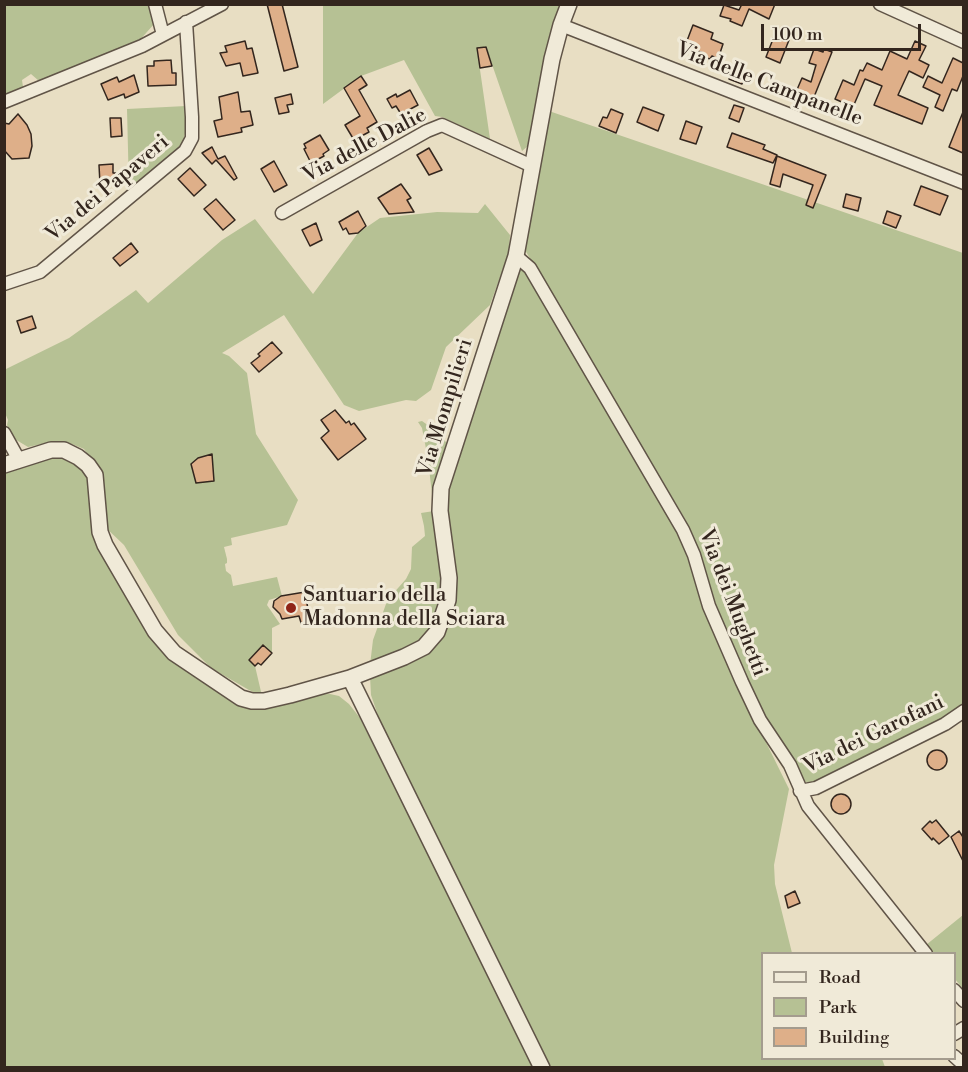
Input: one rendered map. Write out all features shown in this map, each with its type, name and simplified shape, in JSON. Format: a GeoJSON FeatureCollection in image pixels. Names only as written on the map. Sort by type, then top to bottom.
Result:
{"type":"FeatureCollection","features":[{"type":"Feature","properties":{"kind":"street"},"geometry":{"type":"LineString","coordinates":[[155,4],[163,35]]}},
{"type":"Feature","properties":{"kind":"street"},"geometry":{"type":"LineString","coordinates":[[4,102],[142,46],[222,4]]}},
{"type":"Feature","properties":{"kind":"street","name":"Via Mompilieri"},"geometry":{"type":"LineString","coordinates":[[12,462],[51,450],[64,450],[88,465],[94,475],[97,492],[97,519],[105,545],[155,631],[169,648],[186,662],[241,698],[264,701],[290,695],[350,678],[414,653],[431,639],[441,622],[448,600],[450,588],[440,511],[441,488],[516,256],[552,59],[561,25],[570,4]]}},
{"type":"Feature","properties":{"kind":"street"},"geometry":{"type":"LineString","coordinates":[[880,4],[963,42]]}},
{"type":"Feature","properties":{"kind":"street","name":"Via dei Papaveri"},"geometry":{"type":"LineString","coordinates":[[4,284],[40,272],[185,151],[192,138],[186,22]]}},
{"type":"Feature","properties":{"kind":"street","name":"Via delle Campanelle"},"geometry":{"type":"LineString","coordinates":[[561,25],[963,183]]}},
{"type":"Feature","properties":{"kind":"street","name":"Via delle Dalie"},"geometry":{"type":"LineString","coordinates":[[282,213],[427,131],[442,125],[532,166]]}},
{"type":"Feature","properties":{"kind":"street","name":"Via dei Mughetti"},"geometry":{"type":"LineString","coordinates":[[516,256],[530,268],[683,530],[694,555],[709,606],[742,682],[760,720],[790,765],[808,806],[924,952]]}},
{"type":"Feature","properties":{"kind":"street"},"geometry":{"type":"LineString","coordinates":[[4,433],[12,462]]}},
{"type":"Feature","properties":{"kind":"street"},"geometry":{"type":"LineString","coordinates":[[350,678],[542,1068]]}},
{"type":"Feature","properties":{"kind":"street","name":"Via dei Garofani"},"geometry":{"type":"LineString","coordinates":[[800,791],[816,788],[945,724],[963,711]]}},
{"type":"Feature","properties":{"kind":"green space"},"geometry":{"type":"Polygon","coordinates":[[[5,5],[150,5],[155,23],[138,42],[39,81],[31,74],[22,80],[23,87],[5,94],[5,5]]]}},
{"type":"Feature","properties":{"kind":"green space"},"geometry":{"type":"Polygon","coordinates":[[[323,5],[561,5],[544,58],[528,146],[522,151],[486,47],[477,49],[490,139],[435,116],[404,60],[361,76],[323,104],[323,5]]]}},
{"type":"Feature","properties":{"kind":"green space"},"geometry":{"type":"Polygon","coordinates":[[[186,106],[187,121],[184,139],[177,150],[129,190],[127,109],[186,106]]]}},
{"type":"Feature","properties":{"kind":"green space"},"geometry":{"type":"Polygon","coordinates":[[[546,110],[963,253],[964,704],[953,715],[818,782],[803,781],[765,719],[716,613],[700,555],[685,519],[522,245],[546,110]]]}},
{"type":"Feature","properties":{"kind":"green space"},"geometry":{"type":"Polygon","coordinates":[[[485,204],[510,235],[509,252],[490,305],[446,347],[431,390],[416,401],[406,400],[359,411],[344,405],[284,315],[222,353],[229,356],[247,373],[256,434],[298,500],[287,525],[231,538],[232,545],[224,547],[227,559],[226,571],[231,575],[233,586],[277,577],[282,596],[269,600],[267,605],[280,624],[272,628],[272,653],[263,645],[249,660],[255,666],[262,696],[249,690],[211,668],[178,635],[124,545],[104,526],[100,471],[84,449],[72,444],[51,442],[28,447],[13,438],[5,413],[4,370],[69,338],[136,290],[148,303],[222,240],[255,219],[313,294],[358,233],[380,218],[437,212],[478,213],[485,204]]]}},
{"type":"Feature","properties":{"kind":"green space"},"geometry":{"type":"Polygon","coordinates":[[[521,267],[527,271],[680,534],[757,724],[789,789],[774,865],[775,884],[792,952],[761,952],[761,1060],[882,1060],[885,1067],[551,1067],[382,727],[371,695],[370,676],[445,629],[444,504],[452,467],[483,385],[521,267]]]}},
{"type":"Feature","properties":{"kind":"green space"},"geometry":{"type":"Polygon","coordinates":[[[422,421],[440,434],[448,445],[433,503],[428,459],[422,428],[418,422],[422,421]]]}},
{"type":"Feature","properties":{"kind":"green space"},"geometry":{"type":"Polygon","coordinates":[[[63,457],[80,465],[90,481],[93,524],[151,633],[233,698],[330,694],[339,696],[349,704],[360,718],[534,1067],[5,1068],[5,469],[40,458],[63,457]]]}},
{"type":"Feature","properties":{"kind":"green space"},"geometry":{"type":"Polygon","coordinates":[[[434,511],[443,596],[434,627],[417,646],[370,665],[373,640],[386,604],[411,569],[412,547],[425,536],[421,513],[434,511]]]}},
{"type":"Feature","properties":{"kind":"green space"},"geometry":{"type":"Polygon","coordinates":[[[963,915],[963,989],[956,980],[956,952],[932,952],[926,945],[963,915]]]}},
{"type":"Feature","properties":{"kind":"building"},"geometry":{"type":"Polygon","coordinates":[[[267,4],[282,4],[298,67],[284,71],[267,4]]]}},
{"type":"Feature","properties":{"kind":"building"},"geometry":{"type":"Polygon","coordinates":[[[739,4],[775,4],[769,19],[749,9],[742,26],[730,21],[731,19],[720,16],[724,5],[739,10],[741,6],[739,4]]]}},
{"type":"Feature","properties":{"kind":"building"},"geometry":{"type":"Polygon","coordinates":[[[693,25],[713,33],[711,39],[723,44],[718,59],[712,56],[710,59],[702,56],[703,53],[685,46],[693,25]]]}},
{"type":"Feature","properties":{"kind":"building"},"geometry":{"type":"Polygon","coordinates":[[[775,34],[789,40],[780,63],[766,57],[775,34]]]}},
{"type":"Feature","properties":{"kind":"building"},"geometry":{"type":"Polygon","coordinates":[[[245,41],[247,49],[252,48],[258,73],[243,76],[240,63],[226,66],[220,53],[227,52],[225,46],[245,41]]]}},
{"type":"Feature","properties":{"kind":"building"},"geometry":{"type":"Polygon","coordinates":[[[915,41],[926,46],[919,60],[929,65],[923,78],[909,71],[898,95],[928,108],[922,124],[874,105],[882,86],[865,79],[853,107],[835,99],[843,80],[854,85],[860,70],[863,71],[867,63],[882,70],[890,51],[907,59],[915,41]]]}},
{"type":"Feature","properties":{"kind":"building"},"geometry":{"type":"Polygon","coordinates":[[[486,47],[492,66],[480,68],[477,48],[486,47]]]}},
{"type":"Feature","properties":{"kind":"building"},"geometry":{"type":"Polygon","coordinates":[[[814,49],[832,52],[812,102],[796,92],[802,78],[811,82],[816,65],[809,63],[814,49]]]}},
{"type":"Feature","properties":{"kind":"building"},"geometry":{"type":"Polygon","coordinates":[[[953,58],[963,63],[963,76],[957,91],[952,89],[943,111],[935,107],[940,95],[923,87],[928,76],[942,83],[953,58]]]}},
{"type":"Feature","properties":{"kind":"building"},"geometry":{"type":"Polygon","coordinates":[[[171,60],[172,73],[176,73],[176,85],[148,86],[147,66],[154,66],[154,61],[171,60]]]}},
{"type":"Feature","properties":{"kind":"building"},"geometry":{"type":"Polygon","coordinates":[[[733,70],[746,75],[742,84],[729,79],[733,70]]]}},
{"type":"Feature","properties":{"kind":"building"},"geometry":{"type":"Polygon","coordinates":[[[134,75],[139,92],[125,98],[124,94],[108,100],[101,84],[117,77],[119,82],[134,75]]]}},
{"type":"Feature","properties":{"kind":"building"},"geometry":{"type":"Polygon","coordinates":[[[361,76],[367,85],[359,90],[377,122],[367,128],[369,132],[354,140],[345,125],[360,116],[344,88],[361,76]]]}},
{"type":"Feature","properties":{"kind":"building"},"geometry":{"type":"Polygon","coordinates":[[[410,90],[418,105],[401,114],[396,106],[392,108],[387,99],[410,90]]]}},
{"type":"Feature","properties":{"kind":"building"},"geometry":{"type":"Polygon","coordinates":[[[238,92],[241,112],[250,111],[253,125],[241,128],[242,132],[218,137],[214,121],[222,119],[219,97],[238,92]]]}},
{"type":"Feature","properties":{"kind":"building"},"geometry":{"type":"Polygon","coordinates":[[[291,94],[293,104],[287,105],[289,112],[279,114],[275,98],[291,94]]]}},
{"type":"Feature","properties":{"kind":"building"},"geometry":{"type":"Polygon","coordinates":[[[734,105],[744,108],[739,122],[729,118],[734,105]]]}},
{"type":"Feature","properties":{"kind":"building"},"geometry":{"type":"Polygon","coordinates":[[[643,107],[664,115],[658,131],[637,122],[643,107]]]}},
{"type":"Feature","properties":{"kind":"building"},"geometry":{"type":"Polygon","coordinates":[[[611,109],[623,114],[616,133],[599,126],[603,117],[607,118],[611,109]]]}},
{"type":"Feature","properties":{"kind":"building"},"geometry":{"type":"Polygon","coordinates":[[[963,112],[963,153],[949,147],[963,112]]]}},
{"type":"Feature","properties":{"kind":"building"},"geometry":{"type":"Polygon","coordinates":[[[18,114],[31,134],[32,146],[29,158],[12,159],[4,150],[4,123],[9,124],[18,114]]]}},
{"type":"Feature","properties":{"kind":"building"},"geometry":{"type":"Polygon","coordinates":[[[110,118],[121,118],[122,136],[111,137],[110,118]]]}},
{"type":"Feature","properties":{"kind":"building"},"geometry":{"type":"Polygon","coordinates":[[[686,121],[702,127],[696,144],[680,139],[686,121]]]}},
{"type":"Feature","properties":{"kind":"building"},"geometry":{"type":"Polygon","coordinates":[[[732,133],[765,145],[763,149],[777,155],[773,163],[727,147],[732,133]]]}},
{"type":"Feature","properties":{"kind":"building"},"geometry":{"type":"Polygon","coordinates":[[[320,135],[329,150],[323,154],[324,156],[311,163],[304,144],[320,135]]]}},
{"type":"Feature","properties":{"kind":"building"},"geometry":{"type":"Polygon","coordinates":[[[212,147],[218,159],[225,156],[237,178],[234,180],[216,160],[212,164],[202,153],[212,147]]]}},
{"type":"Feature","properties":{"kind":"building"},"geometry":{"type":"Polygon","coordinates":[[[429,148],[442,170],[429,175],[417,155],[429,148]]]}},
{"type":"Feature","properties":{"kind":"building"},"geometry":{"type":"Polygon","coordinates":[[[777,156],[826,175],[813,208],[806,205],[813,185],[783,174],[780,187],[770,184],[777,156]]]}},
{"type":"Feature","properties":{"kind":"building"},"geometry":{"type":"Polygon","coordinates":[[[274,161],[287,185],[274,192],[261,169],[274,161]]]}},
{"type":"Feature","properties":{"kind":"building"},"geometry":{"type":"Polygon","coordinates":[[[113,164],[113,173],[117,173],[117,184],[100,184],[99,165],[113,164]]]}},
{"type":"Feature","properties":{"kind":"building"},"geometry":{"type":"Polygon","coordinates":[[[190,168],[206,185],[194,196],[178,179],[190,168]]]}},
{"type":"Feature","properties":{"kind":"building"},"geometry":{"type":"Polygon","coordinates":[[[401,184],[411,198],[407,200],[414,212],[389,214],[378,198],[401,184]]]}},
{"type":"Feature","properties":{"kind":"building"},"geometry":{"type":"Polygon","coordinates":[[[921,186],[948,196],[940,215],[914,205],[921,186]]]}},
{"type":"Feature","properties":{"kind":"building"},"geometry":{"type":"Polygon","coordinates":[[[846,194],[861,198],[858,211],[843,207],[846,194]]]}},
{"type":"Feature","properties":{"kind":"building"},"geometry":{"type":"Polygon","coordinates":[[[216,199],[235,220],[223,230],[204,209],[216,199]]]}},
{"type":"Feature","properties":{"kind":"building"},"geometry":{"type":"Polygon","coordinates":[[[358,211],[366,226],[358,233],[349,234],[346,228],[343,230],[339,222],[358,211]]]}},
{"type":"Feature","properties":{"kind":"building"},"geometry":{"type":"Polygon","coordinates":[[[887,211],[901,216],[896,228],[883,223],[887,211]]]}},
{"type":"Feature","properties":{"kind":"building"},"geometry":{"type":"Polygon","coordinates":[[[316,223],[322,240],[310,246],[302,230],[316,223]]]}},
{"type":"Feature","properties":{"kind":"building"},"geometry":{"type":"Polygon","coordinates":[[[131,243],[138,252],[120,266],[113,258],[131,243]]]}},
{"type":"Feature","properties":{"kind":"building"},"geometry":{"type":"Polygon","coordinates":[[[32,316],[36,328],[21,333],[17,321],[32,316]]]}},
{"type":"Feature","properties":{"kind":"building"},"geometry":{"type":"Polygon","coordinates":[[[272,342],[282,353],[259,372],[251,363],[272,342]]]}},
{"type":"Feature","properties":{"kind":"building"},"geometry":{"type":"Polygon","coordinates":[[[335,410],[346,423],[349,421],[351,425],[354,423],[366,439],[338,460],[321,438],[329,431],[321,420],[335,410]]]}},
{"type":"Feature","properties":{"kind":"building"},"geometry":{"type":"Polygon","coordinates":[[[212,454],[214,481],[196,483],[191,464],[198,458],[212,454]]]}},
{"type":"Feature","properties":{"kind":"building","name":"Santuario della Madonna della Sciara"},"geometry":{"type":"Polygon","coordinates":[[[305,592],[310,621],[302,626],[299,616],[282,619],[273,607],[274,601],[281,596],[305,592]]]}},
{"type":"Feature","properties":{"kind":"building"},"geometry":{"type":"Polygon","coordinates":[[[263,645],[272,653],[261,665],[258,663],[255,666],[249,660],[263,645]]]}},
{"type":"Feature","properties":{"kind":"building"},"geometry":{"type":"Polygon","coordinates":[[[933,750],[941,750],[947,756],[947,764],[941,770],[933,770],[927,764],[927,756],[933,750]]]}},
{"type":"Feature","properties":{"kind":"building"},"geometry":{"type":"Polygon","coordinates":[[[837,794],[845,794],[851,800],[851,808],[845,814],[837,814],[831,808],[831,800],[837,794]]]}},
{"type":"Feature","properties":{"kind":"building"},"geometry":{"type":"Polygon","coordinates":[[[936,820],[949,836],[939,844],[922,829],[930,821],[932,823],[936,820]]]}},
{"type":"Feature","properties":{"kind":"building"},"geometry":{"type":"Polygon","coordinates":[[[959,831],[963,837],[963,861],[951,837],[959,831]]]}},
{"type":"Feature","properties":{"kind":"building"},"geometry":{"type":"Polygon","coordinates":[[[795,891],[800,903],[788,908],[785,896],[795,891]]]}},
{"type":"Feature","properties":{"kind":"place","name":"Santuario della Madonna della Sciara"},"geometry":{"type":"Point","coordinates":[291,608]}}]}
